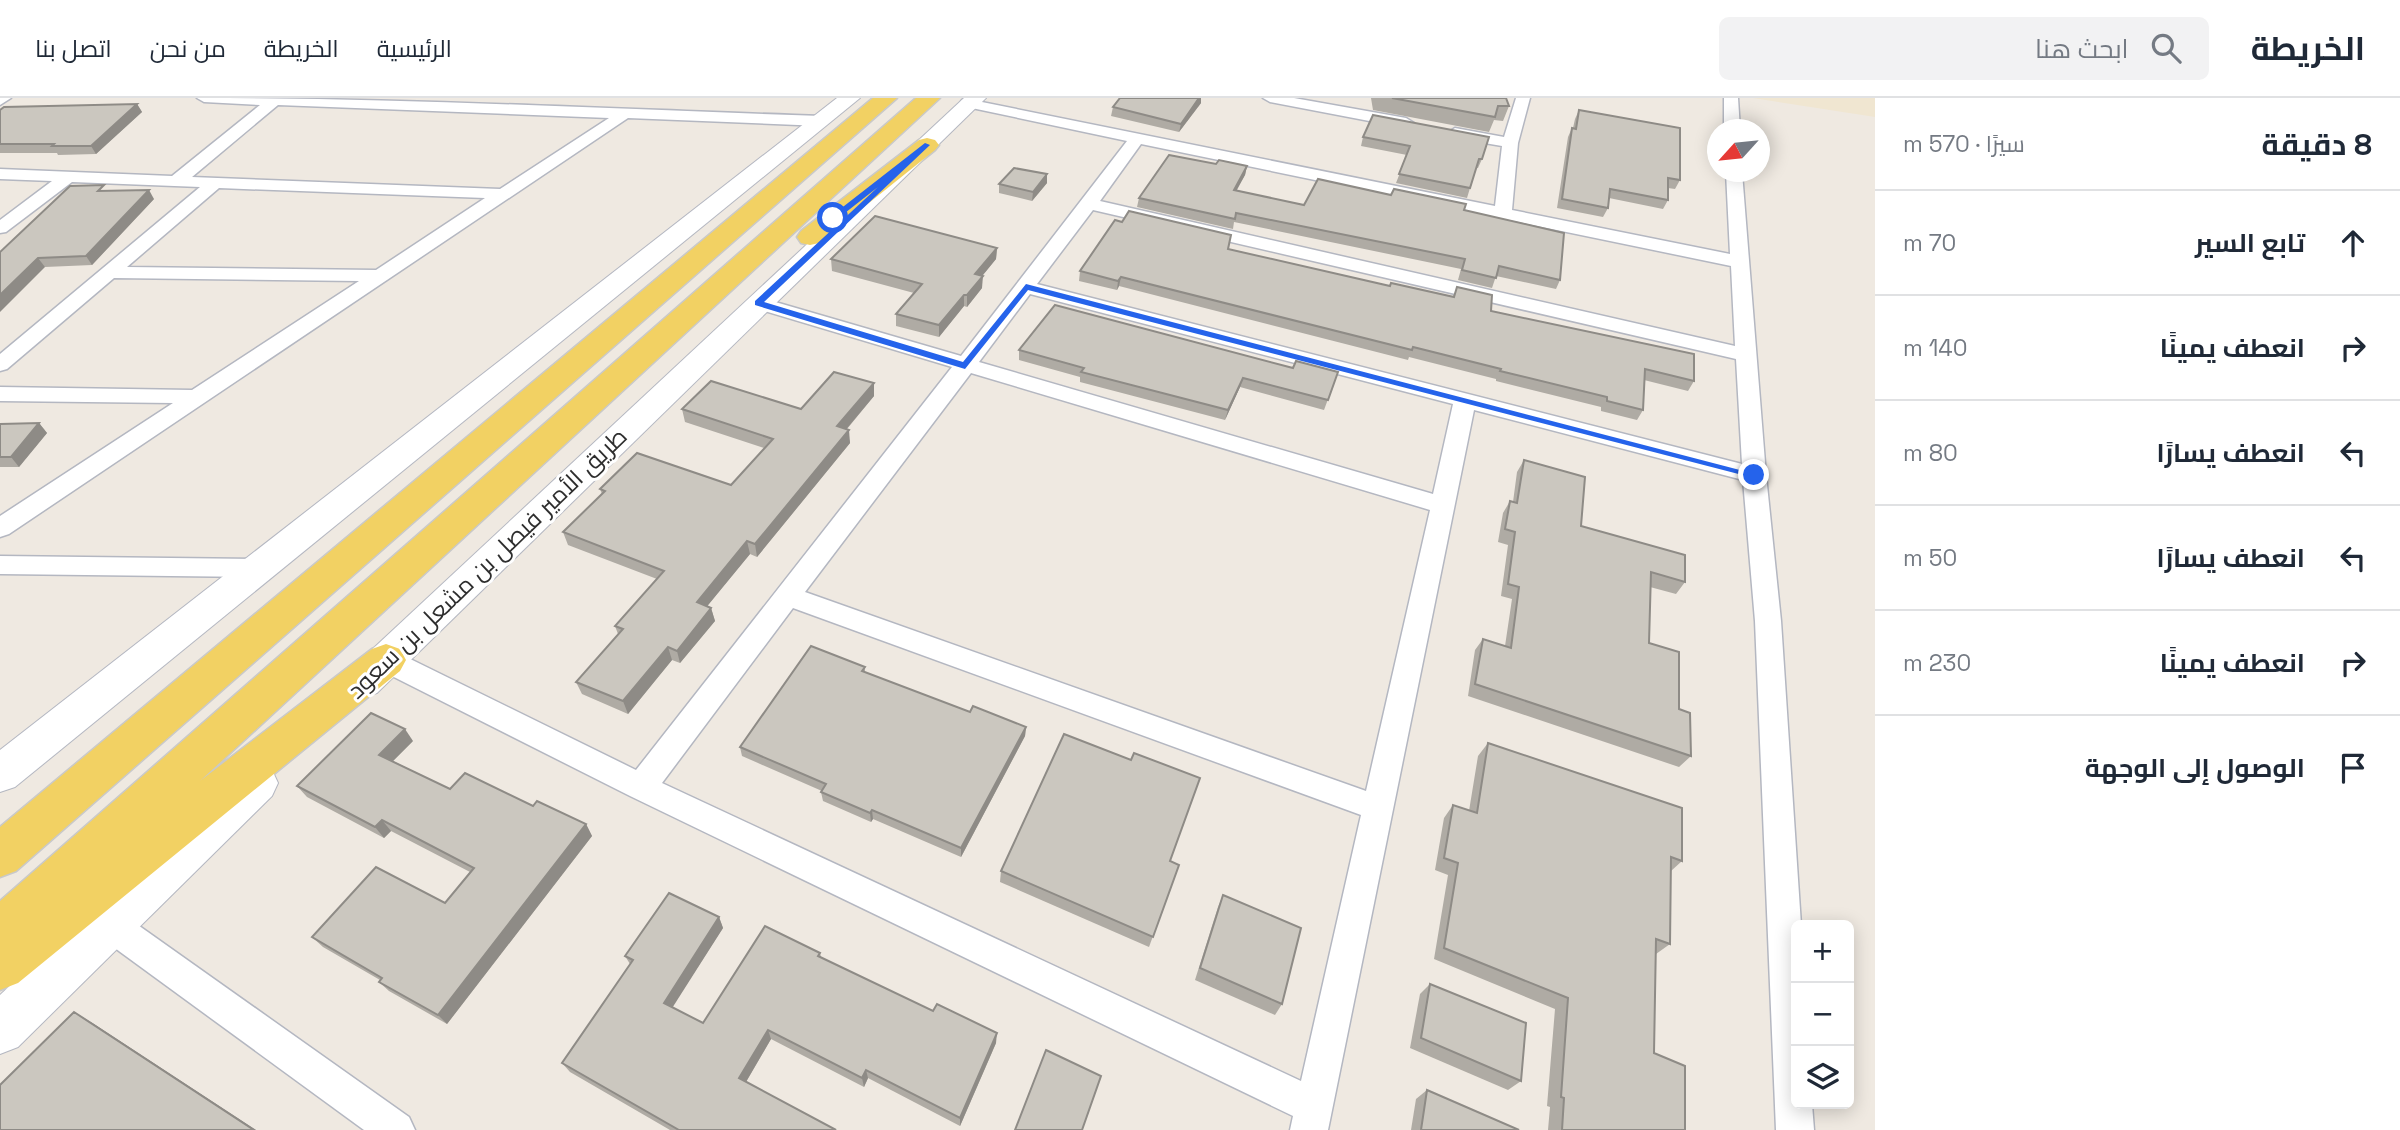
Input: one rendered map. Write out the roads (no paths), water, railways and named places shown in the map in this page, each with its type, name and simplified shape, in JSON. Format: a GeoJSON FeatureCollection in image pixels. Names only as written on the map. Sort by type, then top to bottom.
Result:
{"type":"FeatureCollection","features":[{"type":"Feature","properties":{"kind":"main road"},"geometry":{"type":"LineString","coordinates":[[0,774],[850,98]]}},
{"type":"Feature","properties":{"kind":"main road"},"geometry":{"type":"LineString","coordinates":[[0,856],[886,98]]}},
{"type":"Feature","properties":{"kind":"main road","name":"طريق الأمير فيصل بن مشعل بن سعود"},"geometry":{"type":"LineString","coordinates":[[0,933],[929,98]]}},
{"type":"Feature","properties":{"kind":"main road","name":"طريق الأمير فيصل بن مشعل بن سعود"},"geometry":{"type":"LineString","coordinates":[[0,1029],[971,102]]}},
{"type":"Feature","properties":{"kind":"main road"},"geometry":{"type":"LineString","coordinates":[[546,443],[927,145]]}},
{"type":"Feature","properties":{"kind":"main road"},"geometry":{"type":"LineString","coordinates":[[482,444],[747,181]]}},
{"type":"Feature","properties":{"kind":"main road"},"geometry":{"type":"LineString","coordinates":[[0,966],[386,660]]}},
{"type":"Feature","properties":{"kind":"street"},"geometry":{"type":"LineString","coordinates":[[204,98],[822,121]]}},
{"type":"Feature","properties":{"kind":"street"},"geometry":{"type":"LineString","coordinates":[[1270,98],[1332,104],[1426,127],[1510,143]]}},
{"type":"Feature","properties":{"kind":"street"},"geometry":{"type":"LineString","coordinates":[[1503,213],[1510,143],[1523,98]]}},
{"type":"Feature","properties":{"kind":"street"},"geometry":{"type":"LineString","coordinates":[[1731,98],[1732,119]]}},
{"type":"Feature","properties":{"kind":"street"},"geometry":{"type":"LineString","coordinates":[[176,181],[275,100]]}},
{"type":"Feature","properties":{"kind":"street"},"geometry":{"type":"LineString","coordinates":[[971,102],[1740,262]]}},
{"type":"Feature","properties":{"kind":"street"},"geometry":{"type":"LineString","coordinates":[[0,528],[626,113]]}},
{"type":"Feature","properties":{"kind":"street"},"geometry":{"type":"LineString","coordinates":[[641,787],[1026,287],[1137,138]]}},
{"type":"Feature","properties":{"kind":"street"},"geometry":{"type":"LineString","coordinates":[[0,174],[505,194]]}},
{"type":"Feature","properties":{"kind":"street"},"geometry":{"type":"LineString","coordinates":[[0,228],[69,176]]}},
{"type":"Feature","properties":{"kind":"street"},"geometry":{"type":"LineString","coordinates":[[0,365],[216,182]]}},
{"type":"Feature","properties":{"kind":"street"},"geometry":{"type":"LineString","coordinates":[[1735,182],[1754,475],[1769,635],[1795,1130]]}},
{"type":"Feature","properties":{"kind":"street"},"geometry":{"type":"LineString","coordinates":[[1089,204],[1746,355]]}},
{"type":"Feature","properties":{"kind":"street"},"geometry":{"type":"LineString","coordinates":[[110,272],[380,276]]}},
{"type":"Feature","properties":{"kind":"street"},"geometry":{"type":"LineString","coordinates":[[1026,287],[1754,475]]}},
{"type":"Feature","properties":{"kind":"street"},"geometry":{"type":"LineString","coordinates":[[758,303],[1442,505]]}},
{"type":"Feature","properties":{"kind":"street"},"geometry":{"type":"LineString","coordinates":[[0,394],[198,397]]}},
{"type":"Feature","properties":{"kind":"street"},"geometry":{"type":"LineString","coordinates":[[386,660],[1311,1118],[1465,400]]}},
{"type":"Feature","properties":{"kind":"street"},"geometry":{"type":"LineString","coordinates":[[0,565],[259,568]]}},
{"type":"Feature","properties":{"kind":"street"},"geometry":{"type":"LineString","coordinates":[[787,596],[1377,808]]}},
{"type":"Feature","properties":{"kind":"street"},"geometry":{"type":"LineString","coordinates":[[109,924],[396,1130]]}}]}
